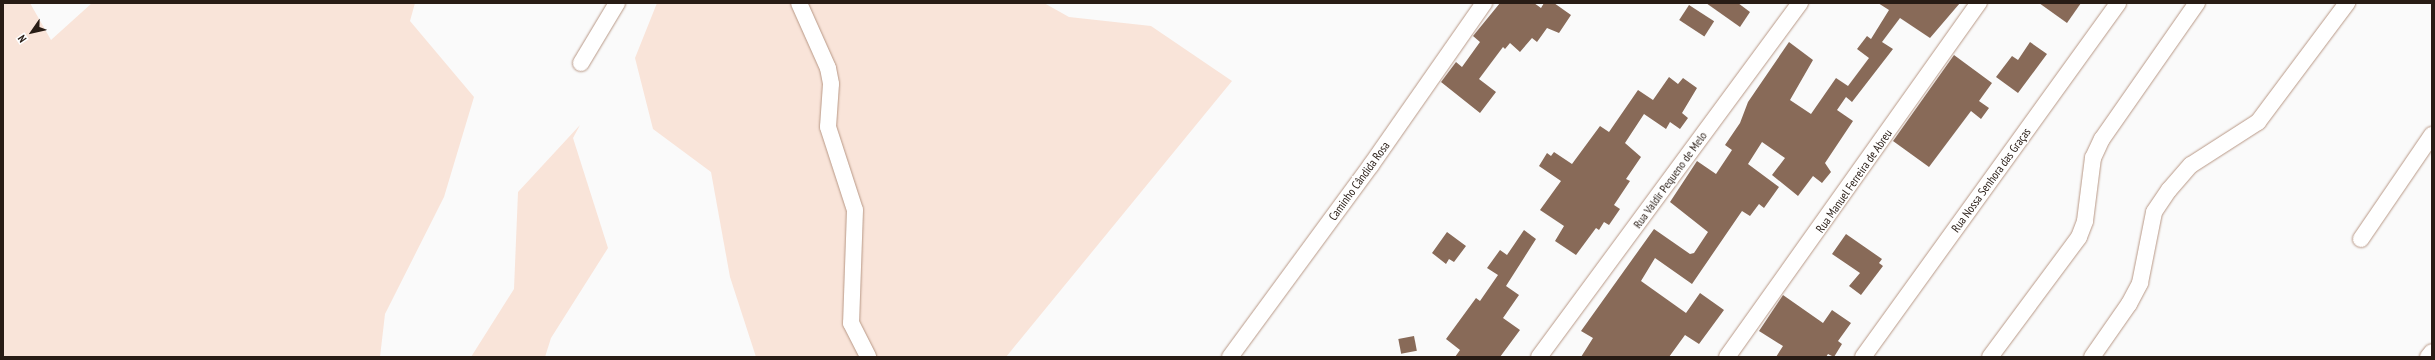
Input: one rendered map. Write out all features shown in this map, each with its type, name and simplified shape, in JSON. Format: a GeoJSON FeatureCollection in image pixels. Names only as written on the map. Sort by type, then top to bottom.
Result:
{"type":"FeatureCollection","features":[{"type":"Feature","properties":{"kind":"street"},"geometry":{"type":"LineString","coordinates":[[581,63],[616,3]]}},
{"type":"Feature","properties":{"kind":"street"},"geometry":{"type":"LineString","coordinates":[[799,3],[828,68],[831,84],[828,127],[856,210],[851,323],[868,357]]}},
{"type":"Feature","properties":{"kind":"street","name":"Caminho Cândida Rosa"},"geometry":{"type":"LineString","coordinates":[[1230,357],[1484,3]]}},
{"type":"Feature","properties":{"kind":"street","name":"Rua Valdir Pequeno de Melo"},"geometry":{"type":"LineString","coordinates":[[1539,357],[1800,3]]}},
{"type":"Feature","properties":{"kind":"street","name":"Rua Manuel Ferreira de Abreu"},"geometry":{"type":"LineString","coordinates":[[1727,357],[1979,3]]}},
{"type":"Feature","properties":{"kind":"street","name":"Rua Nossa Senhora das Graças"},"geometry":{"type":"LineString","coordinates":[[1863,357],[2118,3]]}},
{"type":"Feature","properties":{"kind":"street"},"geometry":{"type":"LineString","coordinates":[[1990,357],[2079,237],[2085,221],[2093,158],[2102,139],[2197,3]]}},
{"type":"Feature","properties":{"kind":"street"},"geometry":{"type":"LineString","coordinates":[[2092,357],[2129,304],[2140,283],[2154,212],[2168,190],[2191,165],[2258,122],[2347,3]]}},
{"type":"Feature","properties":{"kind":"street"},"geometry":{"type":"LineString","coordinates":[[2361,239],[2432,135]]}},
{"type":"Feature","properties":{"kind":"street"},"geometry":{"type":"LineString","coordinates":[[2428,357],[2432,352]]}},
{"type":"Feature","properties":{"kind":"shaded area"},"geometry":{"type":"Polygon","coordinates":[[[3,3],[30,3],[51,40],[92,3],[415,3],[410,21],[474,97],[444,197],[385,314],[380,357],[3,357],[3,3]]]}},
{"type":"Feature","properties":{"kind":"shaded area"},"geometry":{"type":"Polygon","coordinates":[[[657,3],[1044,3],[1069,17],[1151,26],[1232,81],[1006,357],[756,357],[730,277],[711,172],[653,129],[635,58],[657,3]]]}},
{"type":"Feature","properties":{"kind":"shaded area"},"geometry":{"type":"Polygon","coordinates":[[[580,125],[573,138],[608,248],[551,338],[545,357],[471,357],[514,289],[518,192],[580,125]]]}},
{"type":"Feature","properties":{"kind":"building"},"geometry":{"type":"Polygon","coordinates":[[[1500,3],[1534,3],[1541,8],[1544,3],[1554,3],[1571,15],[1559,33],[1547,28],[1537,42],[1532,38],[1520,52],[1510,43],[1505,49],[1503,47],[1479,79],[1496,92],[1480,113],[1441,82],[1456,62],[1462,67],[1480,42],[1473,36],[1500,3]]]}},
{"type":"Feature","properties":{"kind":"building"},"geometry":{"type":"Polygon","coordinates":[[[1706,3],[1738,3],[1750,12],[1740,27],[1706,3]]]}},
{"type":"Feature","properties":{"kind":"building"},"geometry":{"type":"Polygon","coordinates":[[[1878,3],[1960,3],[1930,38],[1900,18],[1882,42],[1893,49],[1852,102],[1846,97],[1837,110],[1853,121],[1825,163],[1831,172],[1822,183],[1813,176],[1798,196],[1772,175],[1785,158],[1762,142],[1748,164],[1779,187],[1764,208],[1759,204],[1750,216],[1742,211],[1692,284],[1655,258],[1641,281],[1686,313],[1700,293],[1724,310],[1699,344],[1685,335],[1669,357],[1581,357],[1593,338],[1581,331],[1654,229],[1690,254],[1694,253],[1708,232],[1670,202],[1697,161],[1716,174],[1732,150],[1725,145],[1740,123],[1748,102],[1789,42],[1813,60],[1790,100],[1811,114],[1836,78],[1848,86],[1869,58],[1857,49],[1867,36],[1871,39],[1889,10],[1878,3]]]}},
{"type":"Feature","properties":{"kind":"building"},"geometry":{"type":"Polygon","coordinates":[[[2039,3],[2081,3],[2067,23],[2039,3]]]}},
{"type":"Feature","properties":{"kind":"building"},"geometry":{"type":"Polygon","coordinates":[[[1689,5],[1714,21],[1704,36],[1679,20],[1689,5]]]}},
{"type":"Feature","properties":{"kind":"building"},"geometry":{"type":"Polygon","coordinates":[[[2030,42],[2047,54],[2018,93],[1996,77],[2012,56],[2018,60],[2030,42]]]}},
{"type":"Feature","properties":{"kind":"building"},"geometry":{"type":"Polygon","coordinates":[[[1954,55],[1992,83],[1979,101],[1989,108],[1981,119],[1971,111],[1929,167],[1893,141],[1954,55]]]}},
{"type":"Feature","properties":{"kind":"building"},"geometry":{"type":"Polygon","coordinates":[[[1669,77],[1678,84],[1683,78],[1697,88],[1682,113],[1688,118],[1680,129],[1670,122],[1666,129],[1644,114],[1625,143],[1641,157],[1626,179],[1630,181],[1614,205],[1620,209],[1609,225],[1604,222],[1599,230],[1596,228],[1576,255],[1555,241],[1564,226],[1540,210],[1561,181],[1539,166],[1547,153],[1551,156],[1554,152],[1572,164],[1600,126],[1609,132],[1638,90],[1653,100],[1669,77]]]}},
{"type":"Feature","properties":{"kind":"building"},"geometry":{"type":"Polygon","coordinates":[[[1524,230],[1536,239],[1506,286],[1519,295],[1503,318],[1520,330],[1500,357],[1455,357],[1460,350],[1446,339],[1476,298],[1480,301],[1498,275],[1487,268],[1500,250],[1507,255],[1524,230]]]}},
{"type":"Feature","properties":{"kind":"building"},"geometry":{"type":"Polygon","coordinates":[[[1447,232],[1466,246],[1454,262],[1449,259],[1446,264],[1432,253],[1447,232]]]}},
{"type":"Feature","properties":{"kind":"building"},"geometry":{"type":"Polygon","coordinates":[[[1846,234],[1882,259],[1879,263],[1883,266],[1861,295],[1849,286],[1860,273],[1832,254],[1846,234]]]}},
{"type":"Feature","properties":{"kind":"building"},"geometry":{"type":"Polygon","coordinates":[[[1783,295],[1823,323],[1832,310],[1851,323],[1838,341],[1842,344],[1834,357],[1828,354],[1826,357],[1776,357],[1783,346],[1759,331],[1783,295]]]}},
{"type":"Feature","properties":{"kind":"building"},"geometry":{"type":"Polygon","coordinates":[[[1414,336],[1417,351],[1401,354],[1398,339],[1414,336]]]}}]}
